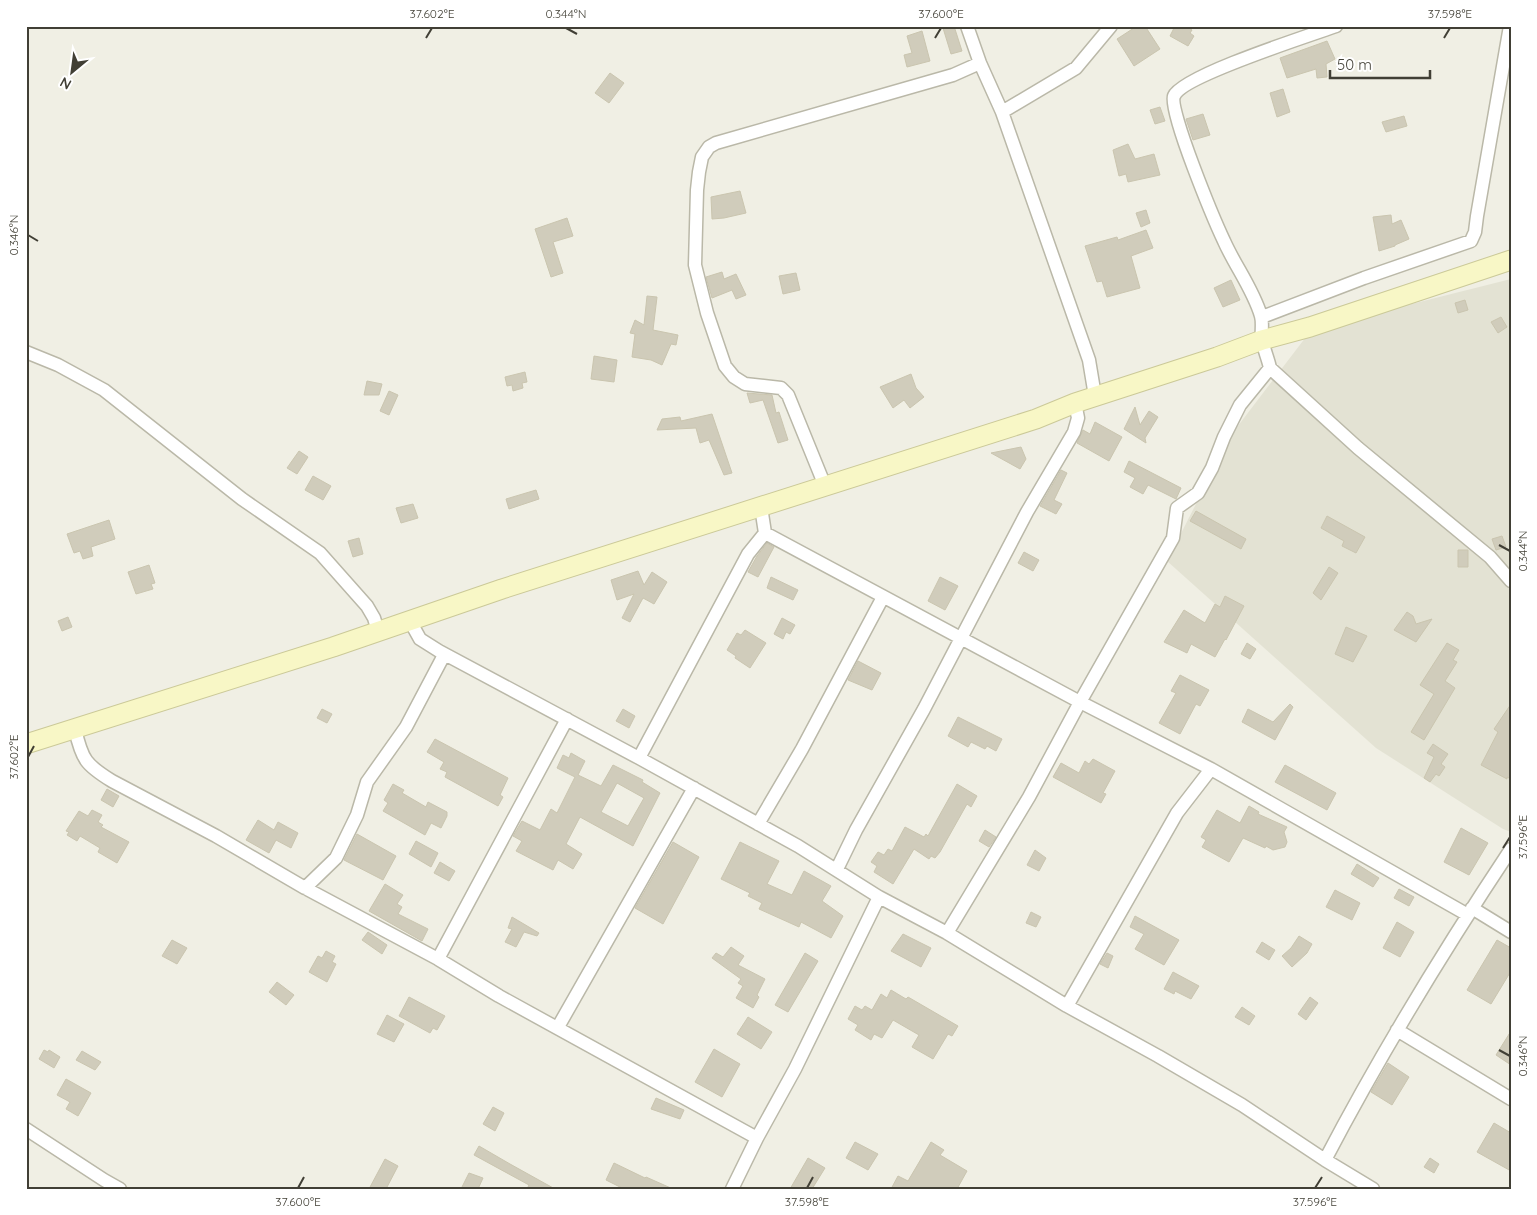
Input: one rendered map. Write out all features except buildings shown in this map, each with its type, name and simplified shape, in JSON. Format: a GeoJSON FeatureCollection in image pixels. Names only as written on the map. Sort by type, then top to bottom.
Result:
{"type":"FeatureCollection","features":[{"type":"Feature","properties":{"kind":"street"},"geometry":{"type":"LineString","coordinates":[[967,26],[980,64],[1002,112],[1088,360],[1095,396]]}},
{"type":"Feature","properties":{"kind":"street"},"geometry":{"type":"LineString","coordinates":[[1002,112],[1076,68],[1112,26]]}},
{"type":"Feature","properties":{"kind":"street"},"geometry":{"type":"LineString","coordinates":[[1336,26],[1271,49],[1196,79],[1181,87],[1174,96],[1174,108],[1199,181],[1224,243],[1252,294],[1262,317],[1262,340],[1270,368],[1358,448],[1490,557],[1511,581]]}},
{"type":"Feature","properties":{"kind":"street"},"geometry":{"type":"LineString","coordinates":[[1262,317],[1473,239],[1510,26]]}},
{"type":"Feature","properties":{"kind":"street"},"geometry":{"type":"LineString","coordinates":[[825,486],[788,395],[775,387],[749,385],[739,381],[728,371],[720,355],[695,265],[698,172],[702,157],[709,147],[716,143],[952,75],[980,64]]}},
{"type":"Feature","properties":{"kind":"street"},"geometry":{"type":"LineString","coordinates":[[26,744],[410,621],[502,589],[1036,419],[1075,402],[1511,260]]}},
{"type":"Feature","properties":{"kind":"street"},"geometry":{"type":"LineString","coordinates":[[26,352],[58,365],[104,390],[242,500],[320,553],[367,606],[374,618],[378,631]]}},
{"type":"Feature","properties":{"kind":"street"},"geometry":{"type":"LineString","coordinates":[[947,933],[1024,806],[1080,702],[1173,538],[1177,508],[1198,493],[1212,468],[1224,437],[1240,405],[1270,368]]}},
{"type":"Feature","properties":{"kind":"street"},"geometry":{"type":"LineString","coordinates":[[837,869],[856,830],[920,718],[1026,512],[1074,432],[1078,418],[1075,402]]}},
{"type":"Feature","properties":{"kind":"street"},"geometry":{"type":"LineString","coordinates":[[639,758],[748,554],[765,533],[761,507]]}},
{"type":"Feature","properties":{"kind":"street"},"geometry":{"type":"LineString","coordinates":[[765,533],[1080,702],[1211,769],[1511,932]]}},
{"type":"Feature","properties":{"kind":"street"},"geometry":{"type":"LineString","coordinates":[[758,824],[802,749],[883,597]]}},
{"type":"Feature","properties":{"kind":"street"},"geometry":{"type":"LineString","coordinates":[[410,621],[420,639],[444,654],[694,788],[837,869],[879,897],[947,933],[1067,1006],[1234,1100],[1373,1189]]}},
{"type":"Feature","properties":{"kind":"street"},"geometry":{"type":"LineString","coordinates":[[305,888],[336,858],[357,815],[368,782],[406,727],[444,654]]}},
{"type":"Feature","properties":{"kind":"street"},"geometry":{"type":"LineString","coordinates":[[438,959],[567,719]]}},
{"type":"Feature","properties":{"kind":"street"},"geometry":{"type":"LineString","coordinates":[[75,729],[82,754],[96,771],[758,1138]]}},
{"type":"Feature","properties":{"kind":"street"},"geometry":{"type":"LineString","coordinates":[[1067,1006],[1177,813],[1211,769]]}},
{"type":"Feature","properties":{"kind":"street"},"geometry":{"type":"LineString","coordinates":[[558,1027],[694,788]]}},
{"type":"Feature","properties":{"kind":"street"},"geometry":{"type":"LineString","coordinates":[[1325,1160],[1397,1030],[1470,911],[1511,849]]}},
{"type":"Feature","properties":{"kind":"street"},"geometry":{"type":"LineString","coordinates":[[732,1189],[795,1069],[879,897]]}},
{"type":"Feature","properties":{"kind":"street"},"geometry":{"type":"LineString","coordinates":[[1397,1030],[1511,1099]]}},
{"type":"Feature","properties":{"kind":"street"},"geometry":{"type":"LineString","coordinates":[[26,1129],[120,1189]]}},
{"type":"Feature","properties":{"kind":"shaded area"},"geometry":{"type":"Polygon","coordinates":[[[1511,279],[1511,832],[1503,829],[1376,748],[1167,561],[1231,435],[1312,329],[1511,279]]]}}]}
